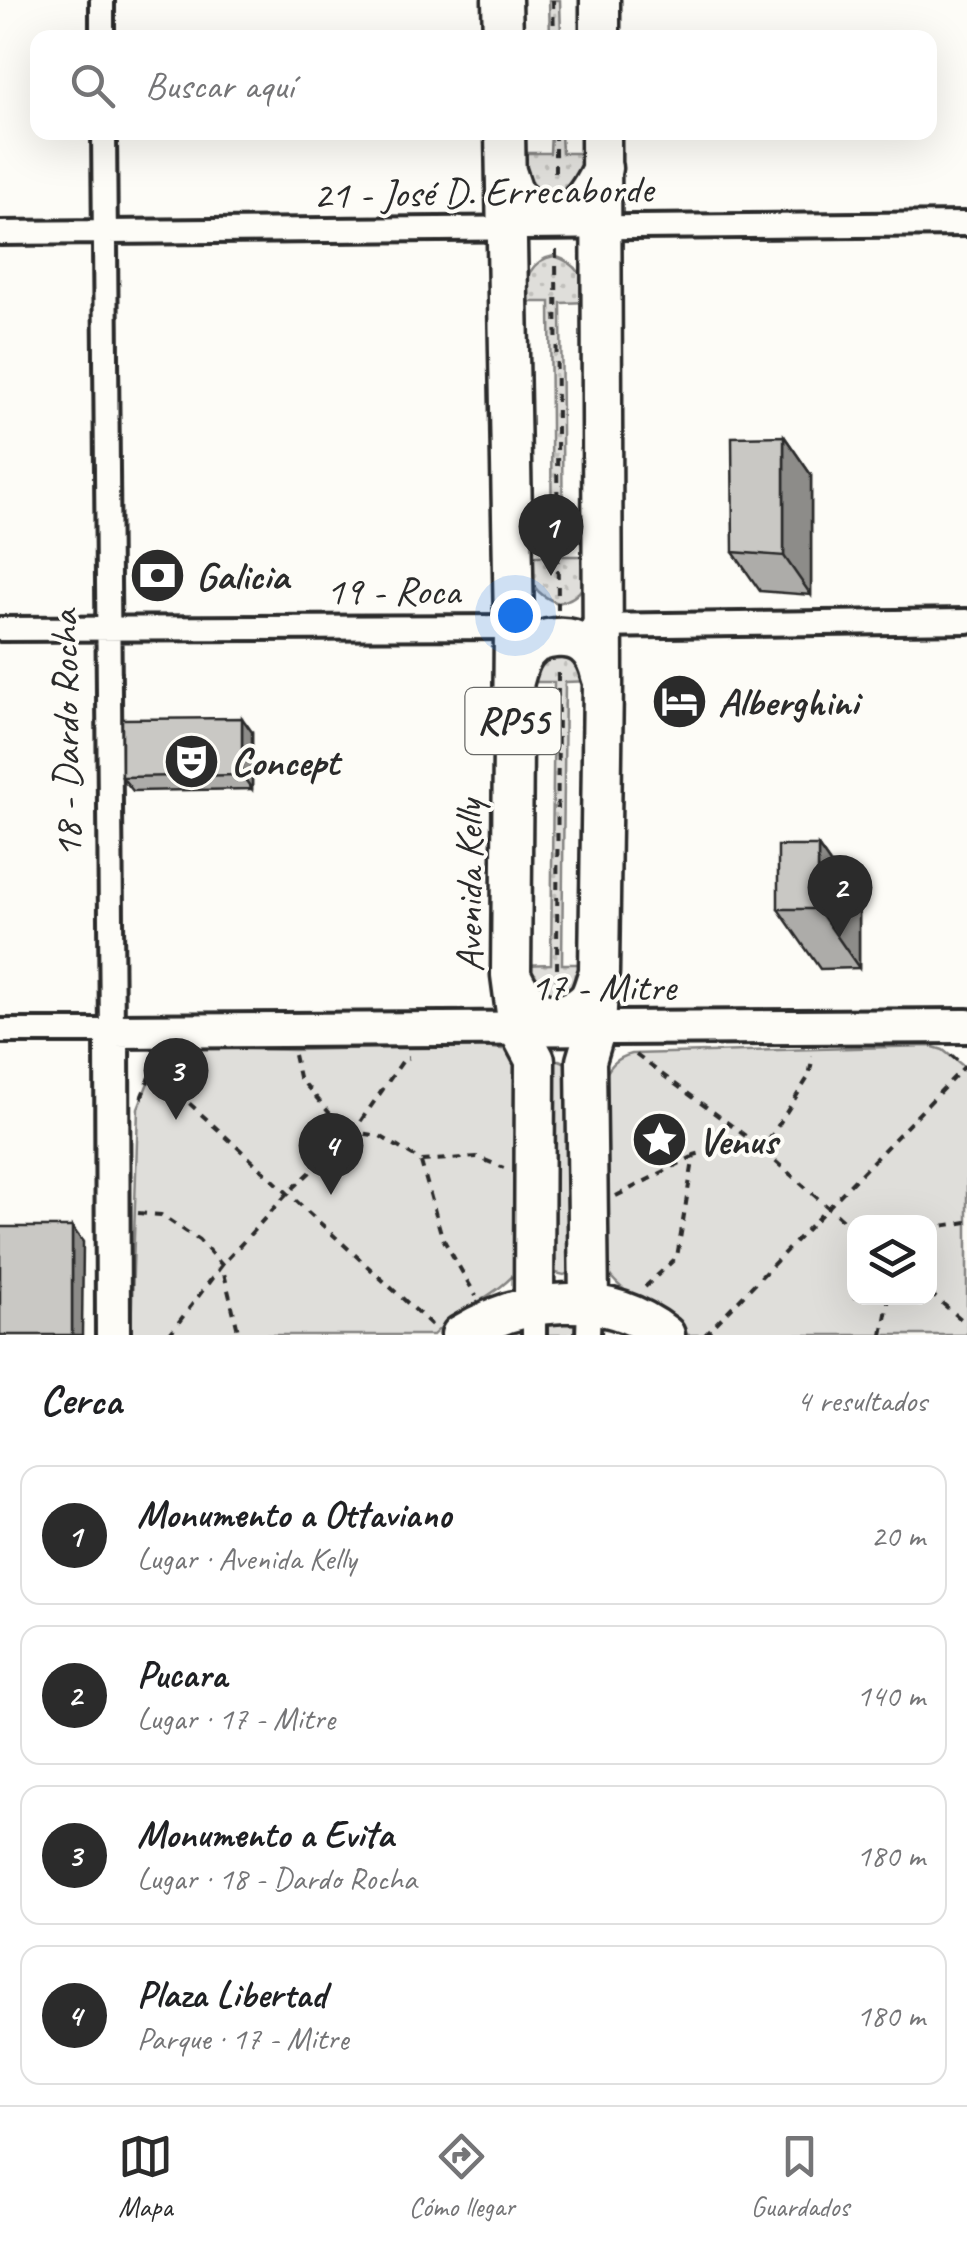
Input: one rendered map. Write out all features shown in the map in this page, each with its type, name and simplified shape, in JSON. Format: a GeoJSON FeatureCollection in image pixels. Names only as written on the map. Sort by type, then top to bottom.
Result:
{"type":"FeatureCollection","features":[{"type":"Feature","properties":{"kind":"main road"},"geometry":{"type":"LineString","coordinates":[[502,0],[503,30]]}},
{"type":"Feature","properties":{"kind":"main road"},"geometry":{"type":"LineString","coordinates":[[600,0],[600,30]]}},
{"type":"Feature","properties":{"kind":"main road"},"geometry":{"type":"LineString","coordinates":[[505,151],[514,195],[530,211],[556,221],[576,209],[590,192],[602,150]]}},
{"type":"Feature","properties":{"kind":"main road","name":"RP55"},"geometry":{"type":"LineString","coordinates":[[589,1320],[586,1061],[596,1027],[599,971],[603,684],[602,150]]}},
{"type":"Feature","properties":{"kind":"main road","name":"Avenida Kelly"},"geometry":{"type":"LineString","coordinates":[[505,151],[514,627],[511,975],[518,1028],[535,1060],[534,1320]]}},
{"type":"Feature","properties":{"kind":"main road"},"geometry":{"type":"LineString","coordinates":[[513,683],[520,659],[535,642],[558,632],[580,640],[597,656],[603,684]]}},
{"type":"Feature","properties":{"kind":"main road"},"geometry":{"type":"LineString","coordinates":[[511,975],[521,995],[533,1007],[544,1014],[557,1015],[576,1010],[589,998],[599,971]]}},
{"type":"Feature","properties":{"kind":"main road"},"geometry":{"type":"LineString","coordinates":[[444,1332],[484,1320],[589,1320],[627,1314],[665,1335]]}},
{"type":"Feature","properties":{"kind":"street"},"geometry":{"type":"LineString","coordinates":[[102,0],[102,30]]}},
{"type":"Feature","properties":{"kind":"street","name":"18 - Dardo Rocha"},"geometry":{"type":"LineString","coordinates":[[104,140],[113,1335]]}},
{"type":"Feature","properties":{"kind":"street","name":"21 - José D. Errecaborde"},"geometry":{"type":"LineString","coordinates":[[0,233],[507,228],[556,221],[602,228],[967,224]]}},
{"type":"Feature","properties":{"kind":"street","name":"19 - Roca"},"geometry":{"type":"LineString","coordinates":[[0,629],[514,627],[558,632],[602,626],[967,621]]}},
{"type":"Feature","properties":{"kind":"street","name":"17 - Mitre"},"geometry":{"type":"LineString","coordinates":[[0,1030],[967,1026]]}},
{"type":"Feature","properties":{"kind":"path"},"geometry":{"type":"LineString","coordinates":[[554,0],[554,30]]}},
{"type":"Feature","properties":{"kind":"path"},"geometry":{"type":"LineString","coordinates":[[555,140],[557,1015]]}},
{"type":"Feature","properties":{"kind":"path"},"geometry":{"type":"LineString","coordinates":[[293,1050],[299,1077],[332,1116],[353,1132],[380,1136],[421,1161],[478,1157],[510,1171]]}},
{"type":"Feature","properties":{"kind":"path"},"geometry":{"type":"LineString","coordinates":[[603,1203],[694,1156],[751,1140],[768,1140],[808,1076],[814,1051]]}},
{"type":"Feature","properties":{"kind":"path"},"geometry":{"type":"LineString","coordinates":[[634,1054],[751,1140],[847,1224]]}},
{"type":"Feature","properties":{"kind":"path"},"geometry":{"type":"LineString","coordinates":[[170,1335],[222,1265],[288,1193],[353,1132],[404,1059],[421,1056]]}},
{"type":"Feature","properties":{"kind":"path"},"geometry":{"type":"LineString","coordinates":[[138,1108],[153,1070],[173,1058]]}},
{"type":"Feature","properties":{"kind":"path"},"geometry":{"type":"LineString","coordinates":[[705,1335],[964,1066]]}},
{"type":"Feature","properties":{"kind":"path"},"geometry":{"type":"LineString","coordinates":[[153,1070],[444,1332]]}},
{"type":"Feature","properties":{"kind":"path"},"geometry":{"type":"LineString","coordinates":[[634,1298],[677,1258],[694,1156]]}},
{"type":"Feature","properties":{"kind":"path"},"geometry":{"type":"LineString","coordinates":[[421,1161],[442,1237],[478,1300],[488,1294]]}},
{"type":"Feature","properties":{"kind":"path"},"geometry":{"type":"LineString","coordinates":[[134,1212],[161,1214],[199,1240],[222,1265],[239,1335]]}},
{"type":"Feature","properties":{"kind":"path"},"geometry":{"type":"LineString","coordinates":[[937,1227],[967,1222]]}},
{"type":"Feature","properties":{"kind":"path"},"geometry":{"type":"LineString","coordinates":[[937,1299],[967,1324]]}},
{"type":"Feature","properties":{"kind":"path"},"geometry":{"type":"LineString","coordinates":[[882,1335],[888,1305]]}},
{"type":"Feature","properties":{"kind":"shaded area"},"geometry":{"type":"Polygon","coordinates":[[[549,0],[560,0],[561,30],[550,30],[549,0]]]}},
{"type":"Feature","properties":{"kind":"shaded area"},"geometry":{"type":"Polygon","coordinates":[[[551,140],[561,140],[562,153],[589,153],[578,190],[546,195],[527,179],[523,153],[550,153],[551,140]]]}},
{"type":"Feature","properties":{"kind":"shaded area"},"geometry":{"type":"Polygon","coordinates":[[[554,256],[570,263],[579,273],[588,302],[561,303],[563,556],[590,556],[583,587],[574,597],[558,603],[534,586],[525,556],[552,556],[550,302],[523,302],[530,272],[539,262],[554,256]]]}},
{"type":"Feature","properties":{"kind":"shaded area"},"geometry":{"type":"Polygon","coordinates":[[[558,636],[592,681],[565,682],[562,964],[589,964],[590,978],[557,1011],[524,965],[551,964],[554,682],[527,682],[558,636]]]}},
{"type":"Feature","properties":{"kind":"shaded area"},"geometry":{"type":"Polygon","coordinates":[[[473,1046],[511,1050],[523,1062],[522,1265],[503,1285],[433,1335],[131,1335],[138,1108],[153,1070],[183,1052],[205,1048],[473,1046]]]}},
{"type":"Feature","properties":{"kind":"shaded area"},"geometry":{"type":"Polygon","coordinates":[[[930,1046],[943,1050],[967,1069],[967,1335],[688,1335],[615,1282],[607,1272],[603,1081],[622,1058],[632,1054],[930,1046]]]}},
{"type":"Feature","properties":{"kind":"shaded area"},"geometry":{"type":"Polygon","coordinates":[[[553,1061],[569,1064],[574,1270],[564,1275],[552,1272],[553,1061]]]}},
{"type":"Feature","properties":{"kind":"shaded area"},"geometry":{"type":"Polygon","coordinates":[[[546,1321],[579,1322],[577,1335],[548,1335],[546,1321]]]}},
{"type":"Feature","properties":{"kind":"building"},"geometry":{"type":"Polygon","coordinates":[[[784,436],[784,556],[733,552],[732,437],[784,436]]]}},
{"type":"Feature","properties":{"kind":"building","name":"Concept"},"geometry":{"type":"Polygon","coordinates":[[[242,718],[242,775],[122,777],[122,719],[242,718]]]}},
{"type":"Feature","properties":{"kind":"building"},"geometry":{"type":"Polygon","coordinates":[[[778,846],[818,846],[818,909],[778,909],[778,846]]]}},
{"type":"Feature","properties":{"kind":"building"},"geometry":{"type":"Polygon","coordinates":[[[0,1227],[72,1227],[72,1335],[0,1335],[0,1227]]]}},
{"type":"Feature","properties":{"kind":"place","name":"Galicia"},"geometry":{"type":"Point","coordinates":[157,575]}},
{"type":"Feature","properties":{"kind":"place","name":"Monumento a Ottaviano"},"geometry":{"type":"Point","coordinates":[551,576]}},
{"type":"Feature","properties":{"kind":"place","name":"Alberghini"},"geometry":{"type":"Point","coordinates":[679,701]}},
{"type":"Feature","properties":{"kind":"place","name":"Concept"},"geometry":{"type":"Point","coordinates":[192,761]}},
{"type":"Feature","properties":{"kind":"place","name":"Pucara"},"geometry":{"type":"Point","coordinates":[840,937]}},
{"type":"Feature","properties":{"kind":"place","name":"Monumento a Evita"},"geometry":{"type":"Point","coordinates":[176,1120]}},
{"type":"Feature","properties":{"kind":"place","name":"Venus"},"geometry":{"type":"Point","coordinates":[659,1140]}},
{"type":"Feature","properties":{"kind":"place","name":"Plaza Libertad"},"geometry":{"type":"Point","coordinates":[331,1195]}}]}
